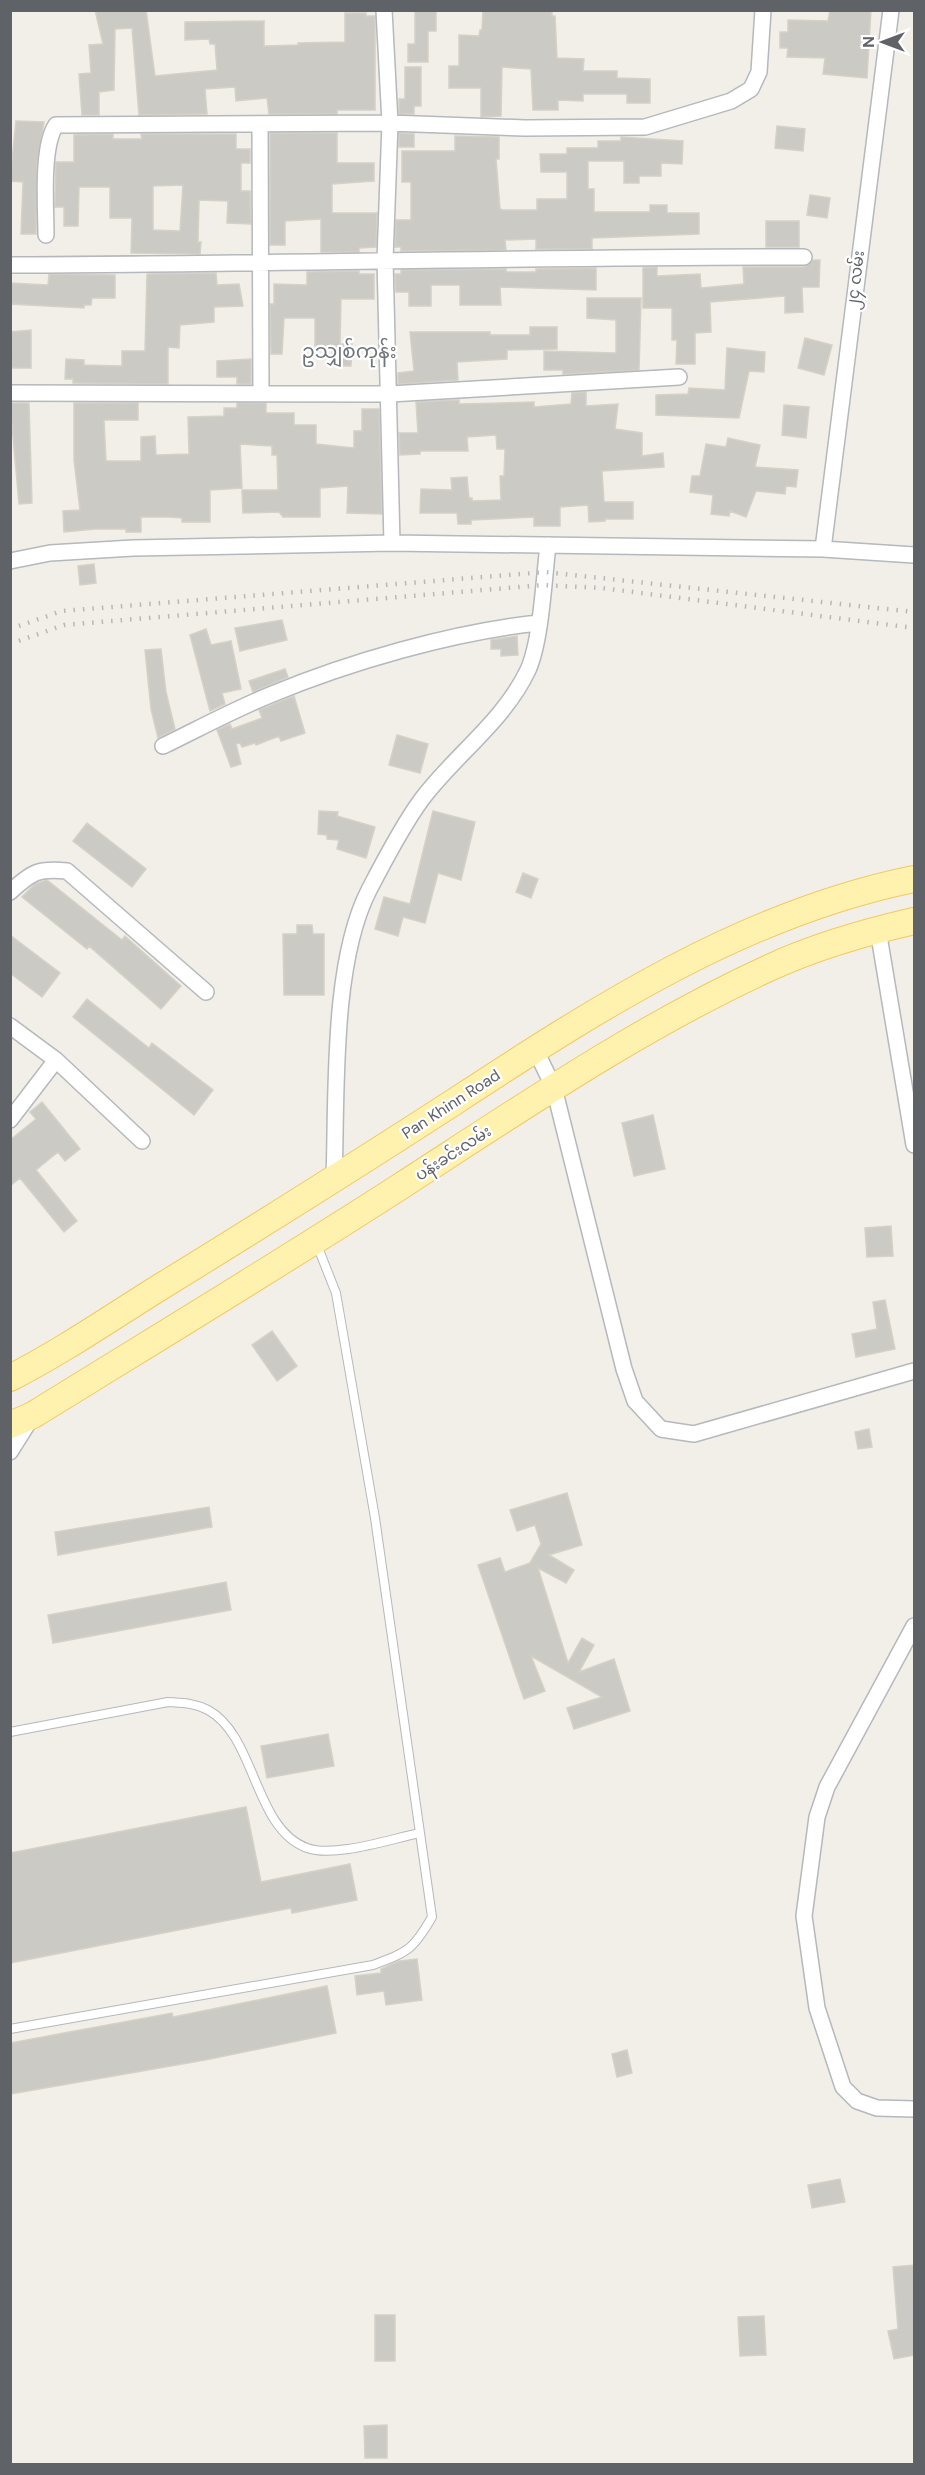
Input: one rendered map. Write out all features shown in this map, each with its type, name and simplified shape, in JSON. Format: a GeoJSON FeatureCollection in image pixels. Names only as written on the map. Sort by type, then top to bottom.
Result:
{"type":"FeatureCollection","features":[{"type":"Feature","properties":{"kind":"main road","name":"Pan Khinn Road"},"geometry":{"type":"LineString","coordinates":[[10,1378],[334,1180],[535,1049],[657,975],[768,923],[879,886],[915,879]]}},
{"type":"Feature","properties":{"kind":"main road","name":"ပန်းခင်းလမ်း"},"geometry":{"type":"LineString","coordinates":[[22,1420],[315,1241],[554,1088],[657,1026],[770,967],[878,930],[915,921]]}},
{"type":"Feature","properties":{"kind":"street"},"geometry":{"type":"LineString","coordinates":[[384,10],[390,123],[385,261],[393,543]]}},
{"type":"Feature","properties":{"kind":"street"},"geometry":{"type":"LineString","coordinates":[[46,235],[46,172],[52,131],[56,125],[390,123],[613,129],[645,127],[666,123],[687,113],[731,101],[751,89],[759,72],[763,10]]}},
{"type":"Feature","properties":{"kind":"street","name":"၂၄ လမ်း"},"geometry":{"type":"LineString","coordinates":[[823,549],[891,10]]}},
{"type":"Feature","properties":{"kind":"street"},"geometry":{"type":"LineString","coordinates":[[260,124],[261,394]]}},
{"type":"Feature","properties":{"kind":"street"},"geometry":{"type":"LineString","coordinates":[[10,265],[804,257]]}},
{"type":"Feature","properties":{"kind":"street"},"geometry":{"type":"LineString","coordinates":[[10,393],[390,394],[679,377]]}},
{"type":"Feature","properties":{"kind":"street"},"geometry":{"type":"LineString","coordinates":[[10,561],[50,553],[133,548],[393,543],[823,549],[915,555]]}},
{"type":"Feature","properties":{"kind":"street"},"geometry":{"type":"LineString","coordinates":[[334,1180],[341,1002],[352,935],[368,891],[421,800],[514,695],[529,668],[538,623],[548,545]]}},
{"type":"Feature","properties":{"kind":"street"},"geometry":{"type":"LineString","coordinates":[[163,746],[270,694],[389,654],[506,626],[538,623]]}},
{"type":"Feature","properties":{"kind":"street"},"geometry":{"type":"LineString","coordinates":[[10,892],[31,874],[45,869],[67,871],[206,992]]}},
{"type":"Feature","properties":{"kind":"street"},"geometry":{"type":"LineString","coordinates":[[878,930],[915,1145]]}},
{"type":"Feature","properties":{"kind":"street"},"geometry":{"type":"LineString","coordinates":[[10,1026],[56,1060],[142,1141]]}},
{"type":"Feature","properties":{"kind":"street"},"geometry":{"type":"LineString","coordinates":[[535,1049],[554,1088],[624,1369],[635,1401],[661,1429],[694,1434],[915,1371]]}},
{"type":"Feature","properties":{"kind":"street"},"geometry":{"type":"LineString","coordinates":[[10,1120],[56,1060]]}},
{"type":"Feature","properties":{"kind":"street"},"geometry":{"type":"LineString","coordinates":[[10,1452],[22,1420]]}},
{"type":"Feature","properties":{"kind":"street"},"geometry":{"type":"LineString","coordinates":[[915,1626],[827,1787],[818,1817],[804,1916],[817,2007],[843,2087],[857,2101],[877,2108],[915,2109]]}},
{"type":"Feature","properties":{"kind":"lane"},"geometry":{"type":"LineString","coordinates":[[10,2029],[373,1965],[398,1956],[416,1945],[432,1917],[375,1518],[336,1293],[315,1241]]}},
{"type":"Feature","properties":{"kind":"lane"},"geometry":{"type":"LineString","coordinates":[[10,1732],[168,1702],[191,1703],[209,1710],[227,1725],[285,1835],[307,1848],[332,1851],[420,1833]]}},
{"type":"Feature","properties":{"kind":"building"},"geometry":{"type":"Polygon","coordinates":[[[95,10],[146,10],[155,76],[217,70],[215,44],[210,44],[209,39],[185,40],[185,22],[264,21],[264,46],[298,45],[298,43],[345,42],[345,13],[366,13],[366,16],[375,16],[375,110],[337,110],[337,114],[269,114],[267,98],[236,101],[235,87],[205,89],[207,114],[139,115],[132,28],[115,29],[114,90],[99,92],[99,115],[82,115],[79,74],[91,73],[89,45],[103,44],[95,10]]]}},
{"type":"Feature","properties":{"kind":"building"},"geometry":{"type":"Polygon","coordinates":[[[415,10],[436,10],[436,31],[428,31],[428,62],[408,62],[408,44],[415,44],[415,10]]]}},
{"type":"Feature","properties":{"kind":"building"},"geometry":{"type":"Polygon","coordinates":[[[483,10],[552,10],[552,16],[555,16],[557,58],[584,59],[583,71],[617,71],[617,78],[650,79],[650,103],[627,103],[627,94],[583,94],[583,101],[558,100],[558,110],[533,110],[531,69],[502,67],[501,116],[481,117],[481,88],[449,88],[449,66],[459,66],[459,35],[479,36],[482,30],[483,10]]]}},
{"type":"Feature","properties":{"kind":"building"},"geometry":{"type":"Polygon","coordinates":[[[830,10],[871,10],[867,78],[823,74],[825,58],[787,57],[788,48],[780,48],[780,32],[788,32],[788,20],[828,21],[830,10]]]}},
{"type":"Feature","properties":{"kind":"building"},"geometry":{"type":"Polygon","coordinates":[[[405,67],[421,67],[421,106],[414,106],[414,114],[399,114],[399,99],[405,99],[405,67]]]}},
{"type":"Feature","properties":{"kind":"building"},"geometry":{"type":"Polygon","coordinates":[[[16,121],[44,122],[37,162],[36,234],[21,234],[23,182],[10,181],[16,121]]]}},
{"type":"Feature","properties":{"kind":"building"},"geometry":{"type":"Polygon","coordinates":[[[777,126],[805,129],[803,151],[775,148],[777,126]]]}},
{"type":"Feature","properties":{"kind":"building"},"geometry":{"type":"Polygon","coordinates":[[[270,133],[337,133],[337,163],[374,163],[374,181],[332,184],[332,213],[377,213],[376,247],[359,248],[359,252],[321,252],[321,219],[285,221],[285,245],[270,245],[270,133]]]}},
{"type":"Feature","properties":{"kind":"building"},"geometry":{"type":"Polygon","coordinates":[[[399,133],[414,134],[414,147],[399,147],[399,133]]]}},
{"type":"Feature","properties":{"kind":"building"},"geometry":{"type":"Polygon","coordinates":[[[113,134],[113,139],[142,139],[141,134],[236,134],[236,149],[250,149],[250,163],[241,163],[241,191],[250,191],[251,224],[227,223],[228,201],[199,200],[200,254],[131,253],[132,218],[110,218],[110,187],[79,187],[78,226],[64,226],[64,207],[55,207],[56,162],[74,162],[74,135],[113,134]],[[183,185],[153,186],[153,230],[180,231],[183,185]]]}},
{"type":"Feature","properties":{"kind":"building"},"geometry":{"type":"Polygon","coordinates":[[[455,136],[499,137],[499,159],[496,159],[500,209],[503,210],[537,210],[537,199],[567,199],[567,172],[541,172],[540,154],[567,154],[567,148],[598,148],[598,141],[621,141],[621,137],[683,141],[682,164],[661,163],[661,176],[639,176],[639,183],[624,183],[624,161],[588,161],[588,189],[594,189],[594,212],[650,212],[650,205],[667,205],[667,213],[699,213],[699,234],[592,238],[592,249],[536,249],[536,239],[505,240],[506,250],[401,251],[401,247],[395,247],[396,220],[411,220],[411,182],[402,182],[402,151],[455,151],[455,136]]]}},
{"type":"Feature","properties":{"kind":"building"},"geometry":{"type":"Polygon","coordinates":[[[810,195],[830,198],[827,218],[807,215],[810,195]]]}},
{"type":"Feature","properties":{"kind":"building"},"geometry":{"type":"Polygon","coordinates":[[[766,221],[799,221],[799,247],[766,247],[766,221]]]}},
{"type":"Feature","properties":{"kind":"building"},"geometry":{"type":"Polygon","coordinates":[[[813,260],[820,260],[819,287],[802,287],[803,312],[785,313],[785,296],[710,302],[711,332],[695,333],[695,364],[676,364],[677,340],[672,340],[672,308],[643,308],[643,268],[657,267],[657,276],[700,274],[701,288],[744,284],[743,267],[804,267],[813,260]]]}},
{"type":"Feature","properties":{"kind":"building"},"geometry":{"type":"Polygon","coordinates":[[[596,268],[596,290],[500,287],[501,305],[460,305],[460,285],[431,285],[431,306],[409,306],[409,292],[396,292],[395,274],[401,274],[401,270],[506,269],[506,272],[536,272],[536,269],[596,268]]]}},
{"type":"Feature","properties":{"kind":"building"},"geometry":{"type":"Polygon","coordinates":[[[359,271],[359,274],[374,274],[374,299],[341,299],[340,344],[352,344],[351,366],[332,366],[332,347],[315,347],[315,318],[284,318],[282,354],[271,354],[270,304],[274,304],[274,284],[307,285],[307,272],[359,271]]]}},
{"type":"Feature","properties":{"kind":"building"},"geometry":{"type":"Polygon","coordinates":[[[216,273],[217,285],[239,284],[243,306],[214,307],[214,322],[180,325],[179,348],[168,347],[168,384],[73,383],[73,379],[65,379],[66,359],[84,360],[84,365],[122,366],[122,351],[145,351],[147,274],[216,273]]]}},
{"type":"Feature","properties":{"kind":"building"},"geometry":{"type":"Polygon","coordinates":[[[49,274],[115,275],[115,298],[92,298],[91,305],[84,305],[84,308],[10,304],[10,283],[48,285],[49,274]]]}},
{"type":"Feature","properties":{"kind":"building"},"geometry":{"type":"Polygon","coordinates":[[[587,298],[641,298],[639,370],[563,374],[563,370],[544,370],[544,351],[616,353],[616,320],[587,318],[587,298]]]}},
{"type":"Feature","properties":{"kind":"building"},"geometry":{"type":"Polygon","coordinates":[[[530,327],[557,327],[557,349],[507,350],[507,359],[457,362],[458,380],[398,384],[398,373],[414,371],[410,332],[490,332],[490,335],[530,335],[530,327]]]}},
{"type":"Feature","properties":{"kind":"building"},"geometry":{"type":"Polygon","coordinates":[[[31,330],[31,368],[12,368],[10,332],[31,330]]]}},
{"type":"Feature","properties":{"kind":"building"},"geometry":{"type":"Polygon","coordinates":[[[805,338],[832,345],[824,375],[798,368],[805,338]]]}},
{"type":"Feature","properties":{"kind":"building"},"geometry":{"type":"Polygon","coordinates":[[[727,348],[765,352],[764,372],[749,371],[739,418],[656,415],[656,395],[688,394],[689,388],[725,390],[727,348]]]}},
{"type":"Feature","properties":{"kind":"building"},"geometry":{"type":"Polygon","coordinates":[[[251,359],[251,384],[237,384],[237,377],[217,377],[217,361],[251,359]]]}},
{"type":"Feature","properties":{"kind":"building"},"geometry":{"type":"Polygon","coordinates":[[[586,392],[586,406],[618,404],[615,429],[642,433],[642,456],[663,453],[664,467],[602,471],[604,502],[633,502],[633,519],[605,519],[605,521],[589,522],[588,505],[560,507],[560,526],[534,526],[534,517],[471,520],[471,524],[458,524],[457,513],[420,513],[421,489],[452,490],[451,478],[467,477],[469,498],[472,498],[472,501],[501,500],[500,476],[504,476],[505,449],[497,449],[496,435],[467,437],[468,451],[420,451],[420,454],[400,455],[399,433],[418,433],[416,402],[459,400],[459,404],[534,402],[534,407],[571,404],[572,393],[586,392]]]}},
{"type":"Feature","properties":{"kind":"building"},"geometry":{"type":"Polygon","coordinates":[[[10,403],[29,403],[32,503],[19,504],[10,403]]]}},
{"type":"Feature","properties":{"kind":"building"},"geometry":{"type":"Polygon","coordinates":[[[74,403],[138,403],[138,420],[104,420],[106,461],[141,461],[141,437],[155,436],[156,455],[189,454],[188,417],[224,416],[224,408],[237,408],[237,403],[266,403],[266,413],[294,413],[294,425],[316,425],[316,444],[354,448],[354,431],[362,431],[362,409],[379,409],[382,514],[347,513],[348,486],[320,488],[320,517],[283,517],[279,512],[243,513],[242,490],[278,490],[277,455],[272,455],[272,446],[240,444],[242,488],[210,490],[210,522],[182,522],[182,518],[169,517],[141,517],[141,532],[126,532],[126,529],[95,529],[64,532],[63,511],[80,510],[74,460],[74,403]]]}},
{"type":"Feature","properties":{"kind":"building"},"geometry":{"type":"Polygon","coordinates":[[[784,405],[809,407],[806,438],[782,435],[784,405]]]}},
{"type":"Feature","properties":{"kind":"building"},"geometry":{"type":"Polygon","coordinates":[[[728,438],[760,445],[755,467],[798,470],[796,487],[786,486],[785,494],[756,491],[746,517],[730,511],[729,516],[711,514],[713,495],[690,492],[692,476],[700,476],[706,444],[726,447],[728,438]]]}},
{"type":"Feature","properties":{"kind":"building"},"geometry":{"type":"Polygon","coordinates":[[[94,564],[96,583],[80,585],[78,566],[94,564]]]}},
{"type":"Feature","properties":{"kind":"building"},"geometry":{"type":"Polygon","coordinates":[[[282,620],[287,640],[240,651],[235,628],[282,620]]]}},
{"type":"Feature","properties":{"kind":"building"},"geometry":{"type":"Polygon","coordinates":[[[206,629],[211,645],[231,641],[241,689],[222,693],[225,704],[210,711],[190,635],[206,629]]]}},
{"type":"Feature","properties":{"kind":"building"},"geometry":{"type":"Polygon","coordinates":[[[517,636],[518,655],[501,656],[501,649],[491,649],[491,640],[517,636]]]}},
{"type":"Feature","properties":{"kind":"building"},"geometry":{"type":"Polygon","coordinates":[[[161,649],[166,692],[175,729],[158,738],[151,709],[145,650],[161,649]]]}},
{"type":"Feature","properties":{"kind":"building"},"geometry":{"type":"Polygon","coordinates":[[[285,669],[288,677],[253,692],[249,681],[285,669]]]}},
{"type":"Feature","properties":{"kind":"building"},"geometry":{"type":"Polygon","coordinates":[[[294,696],[305,733],[281,741],[279,736],[256,745],[255,743],[242,747],[240,743],[236,744],[241,764],[231,767],[217,730],[230,724],[232,729],[262,718],[259,710],[294,696]]]}},
{"type":"Feature","properties":{"kind":"building"},"geometry":{"type":"Polygon","coordinates":[[[397,735],[428,744],[420,773],[389,765],[397,735]]]}},
{"type":"Feature","properties":{"kind":"building"},"geometry":{"type":"Polygon","coordinates":[[[319,811],[338,812],[337,816],[375,827],[366,858],[337,849],[339,840],[327,839],[327,835],[318,834],[319,811]]]}},
{"type":"Feature","properties":{"kind":"building"},"geometry":{"type":"Polygon","coordinates":[[[433,811],[475,822],[461,880],[438,873],[425,923],[403,917],[398,936],[375,929],[384,897],[410,904],[433,811]]]}},
{"type":"Feature","properties":{"kind":"building"},"geometry":{"type":"Polygon","coordinates":[[[87,823],[146,869],[132,887],[73,841],[87,823]]]}},
{"type":"Feature","properties":{"kind":"building"},"geometry":{"type":"Polygon","coordinates":[[[523,873],[538,879],[531,898],[516,892],[523,873]]]}},
{"type":"Feature","properties":{"kind":"building"},"geometry":{"type":"Polygon","coordinates":[[[47,880],[122,940],[125,936],[181,986],[161,1009],[89,946],[87,949],[22,897],[35,884],[47,880]]]}},
{"type":"Feature","properties":{"kind":"building"},"geometry":{"type":"Polygon","coordinates":[[[297,925],[312,925],[313,934],[324,934],[324,995],[284,995],[283,934],[297,934],[297,925]]]}},
{"type":"Feature","properties":{"kind":"building"},"geometry":{"type":"Polygon","coordinates":[[[10,935],[60,973],[42,997],[10,973],[10,935]]]}},
{"type":"Feature","properties":{"kind":"building"},"geometry":{"type":"Polygon","coordinates":[[[87,999],[149,1048],[152,1043],[213,1090],[194,1115],[73,1017],[87,999]]]}},
{"type":"Feature","properties":{"kind":"building"},"geometry":{"type":"Polygon","coordinates":[[[42,1102],[80,1149],[65,1161],[58,1152],[36,1170],[77,1221],[64,1232],[20,1178],[10,1186],[10,1140],[36,1119],[30,1112],[42,1102]]]}},
{"type":"Feature","properties":{"kind":"building"},"geometry":{"type":"Polygon","coordinates":[[[653,1115],[665,1169],[634,1176],[622,1123],[653,1115]]]}},
{"type":"Feature","properties":{"kind":"building"},"geometry":{"type":"Polygon","coordinates":[[[891,1226],[893,1256],[867,1257],[865,1228],[891,1226]]]}},
{"type":"Feature","properties":{"kind":"building"},"geometry":{"type":"Polygon","coordinates":[[[885,1300],[895,1349],[856,1357],[852,1334],[877,1329],[873,1302],[885,1300]]]}},
{"type":"Feature","properties":{"kind":"building"},"geometry":{"type":"Polygon","coordinates":[[[272,1331],[297,1366],[277,1381],[252,1345],[272,1331]]]}},
{"type":"Feature","properties":{"kind":"building"},"geometry":{"type":"Polygon","coordinates":[[[869,1429],[872,1447],[858,1449],[855,1432],[869,1429]]]}},
{"type":"Feature","properties":{"kind":"building"},"geometry":{"type":"Polygon","coordinates":[[[567,1493],[582,1545],[549,1555],[574,1570],[566,1583],[538,1568],[568,1663],[582,1638],[594,1645],[579,1672],[614,1659],[630,1711],[574,1729],[567,1708],[602,1697],[531,1656],[545,1691],[524,1699],[478,1565],[500,1558],[505,1572],[530,1563],[541,1544],[535,1525],[517,1531],[510,1510],[567,1493]]]}},
{"type":"Feature","properties":{"kind":"building"},"geometry":{"type":"Polygon","coordinates":[[[209,1507],[212,1527],[58,1555],[55,1532],[209,1507]]]}},
{"type":"Feature","properties":{"kind":"building"},"geometry":{"type":"Polygon","coordinates":[[[226,1582],[231,1610],[53,1643],[48,1615],[226,1582]]]}},
{"type":"Feature","properties":{"kind":"building"},"geometry":{"type":"Polygon","coordinates":[[[328,1734],[334,1766],[267,1778],[261,1746],[328,1734]]]}},
{"type":"Feature","properties":{"kind":"building"},"geometry":{"type":"Polygon","coordinates":[[[246,1807],[261,1882],[350,1864],[357,1900],[292,1913],[291,1908],[10,1963],[10,1853],[246,1807]]]}},
{"type":"Feature","properties":{"kind":"building"},"geometry":{"type":"Polygon","coordinates":[[[417,1959],[422,2000],[386,2005],[384,1991],[357,1995],[355,1976],[381,1973],[381,1969],[399,1961],[417,1959]]]}},
{"type":"Feature","properties":{"kind":"building"},"geometry":{"type":"Polygon","coordinates":[[[327,1986],[336,2033],[205,2060],[10,2094],[10,2043],[172,2013],[173,2017],[327,1986]]]}},
{"type":"Feature","properties":{"kind":"building"},"geometry":{"type":"Polygon","coordinates":[[[627,2050],[632,2073],[617,2077],[612,2054],[627,2050]]]}},
{"type":"Feature","properties":{"kind":"building"},"geometry":{"type":"Polygon","coordinates":[[[840,2179],[845,2202],[812,2208],[808,2185],[840,2179]]]}},
{"type":"Feature","properties":{"kind":"building"},"geometry":{"type":"Polygon","coordinates":[[[915,2265],[915,2355],[894,2359],[888,2331],[898,2329],[893,2267],[915,2265]]]}},
{"type":"Feature","properties":{"kind":"building"},"geometry":{"type":"Polygon","coordinates":[[[375,2315],[395,2315],[395,2361],[375,2361],[375,2315]]]}},
{"type":"Feature","properties":{"kind":"building"},"geometry":{"type":"Polygon","coordinates":[[[764,2316],[766,2355],[740,2356],[738,2317],[764,2316]]]}},
{"type":"Feature","properties":{"kind":"building"},"geometry":{"type":"Polygon","coordinates":[[[387,2425],[387,2458],[365,2458],[364,2426],[387,2425]]]}},
{"type":"Feature","properties":{"kind":"railway"},"geometry":{"type":"LineString","coordinates":[[10,629],[62,611],[545,572],[914,612]]}},
{"type":"Feature","properties":{"kind":"railway"},"geometry":{"type":"LineString","coordinates":[[10,644],[64,625],[543,585],[602,588],[914,628]]}},
{"type":"Feature","properties":{"kind":"district","name":"ဥသျှစ်ကုန်း"},"geometry":{"type":"Point","coordinates":[349,351]}}]}
